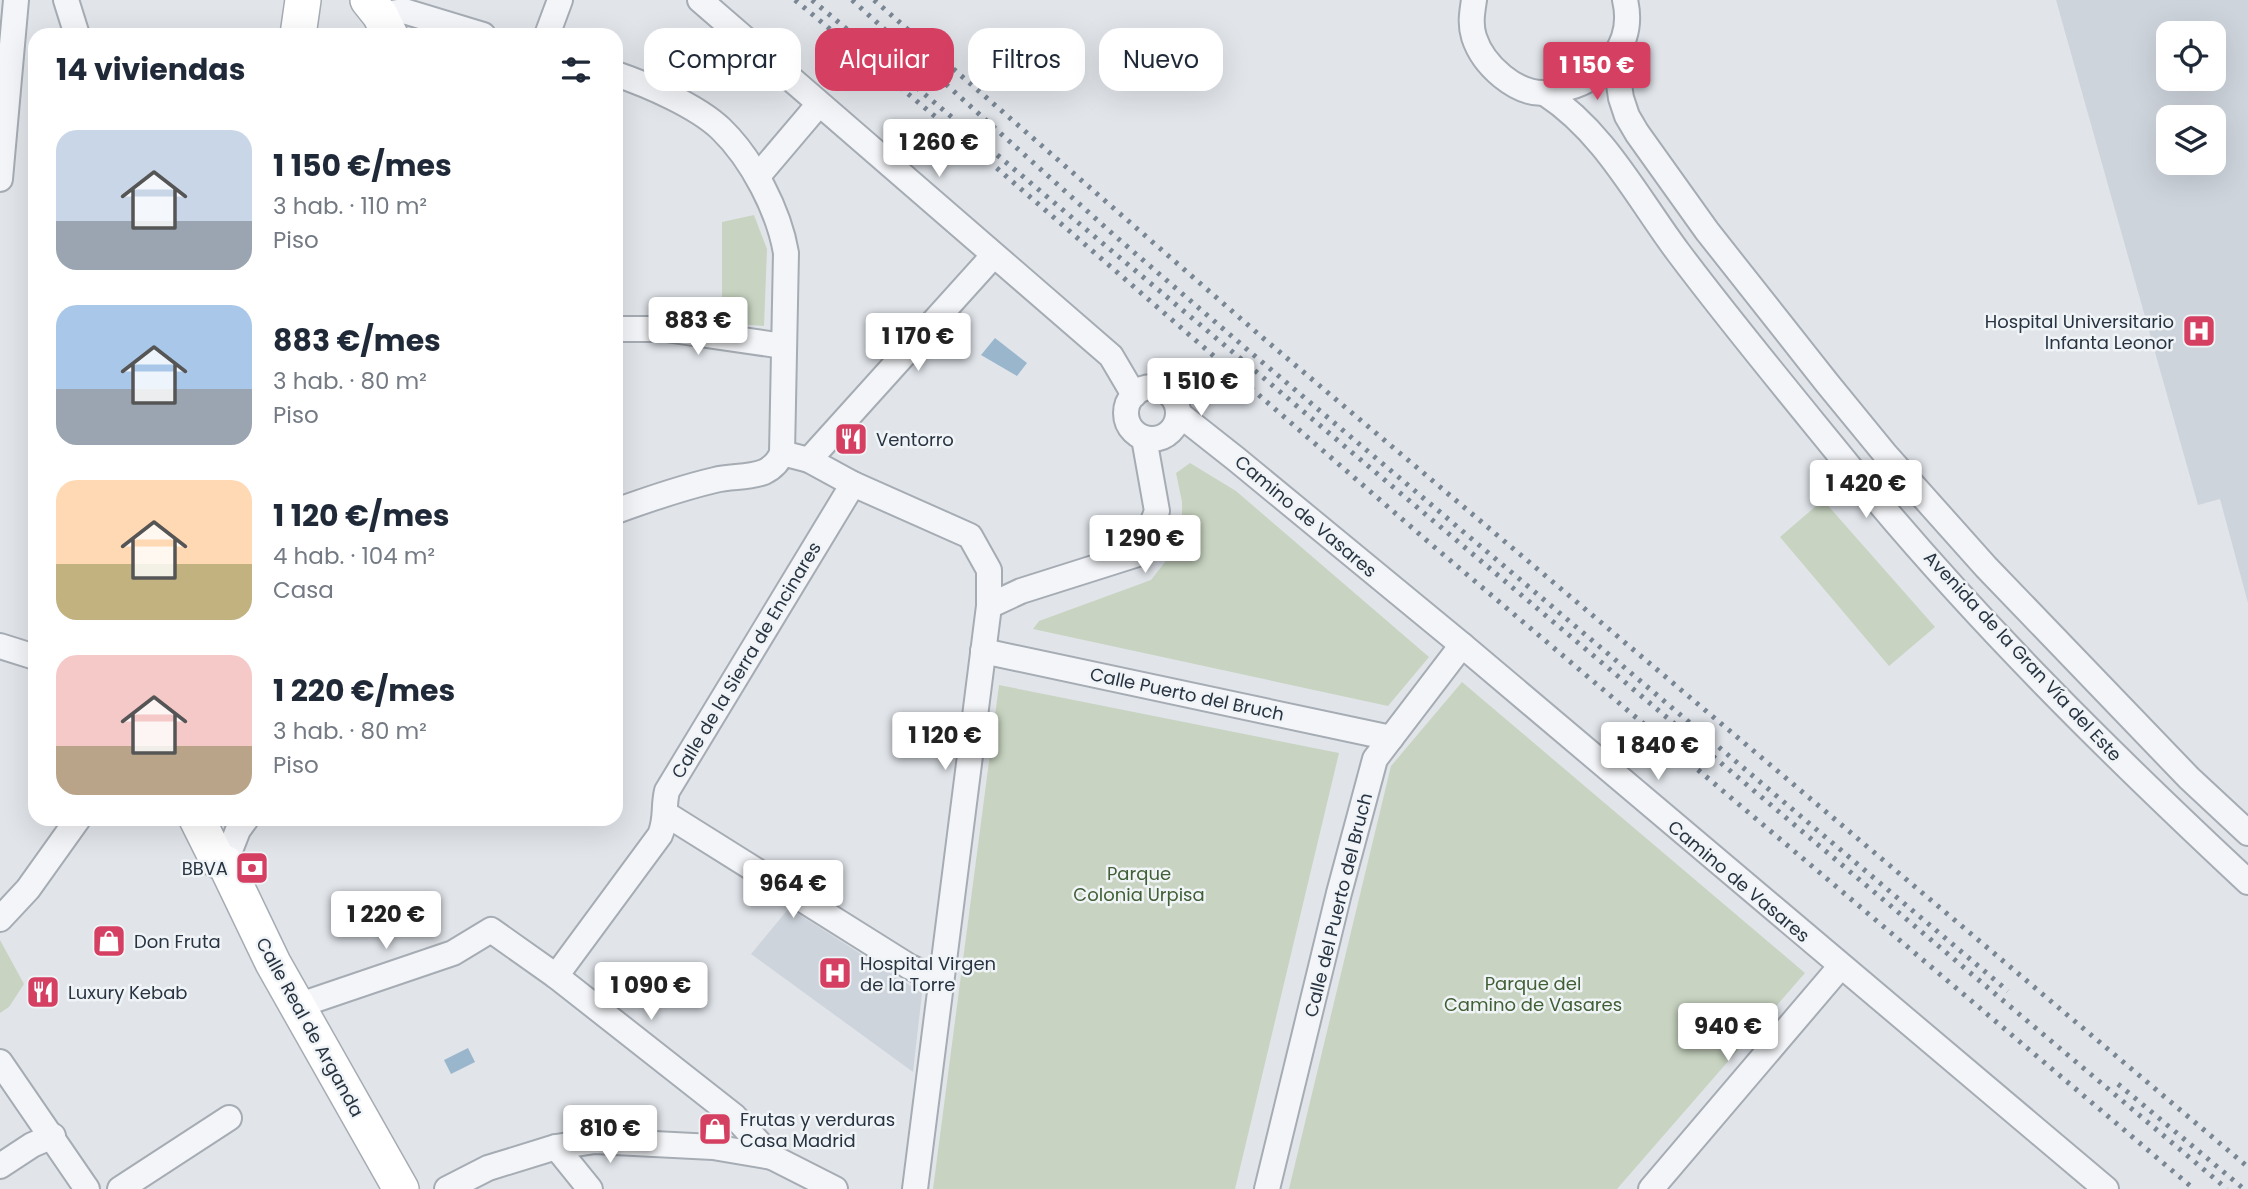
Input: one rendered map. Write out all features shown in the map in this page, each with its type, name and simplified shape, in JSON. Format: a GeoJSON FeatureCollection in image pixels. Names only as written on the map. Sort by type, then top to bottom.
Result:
{"type":"FeatureCollection","features":[{"type":"Feature","properties":{"kind":"street"},"geometry":{"type":"LineString","coordinates":[[0,179],[16,0]]}},
{"type":"Feature","properties":{"kind":"street"},"geometry":{"type":"LineString","coordinates":[[66,0],[75,28]]}},
{"type":"Feature","properties":{"kind":"street"},"geometry":{"type":"LineString","coordinates":[[299,28],[303,0]]}},
{"type":"Feature","properties":{"kind":"street"},"geometry":{"type":"LineString","coordinates":[[550,28],[560,0]]}},
{"type":"Feature","properties":{"kind":"street"},"geometry":{"type":"LineString","coordinates":[[699,0],[1111,356],[1134,395]]}},
{"type":"Feature","properties":{"kind":"street"},"geometry":{"type":"LineString","coordinates":[[1474,0],[1471,18],[1475,38],[1488,63],[1507,80],[1526,89],[1546,93],[1584,83],[1602,72],[1615,57],[1624,40],[1629,13],[1625,0]]}},
{"type":"Feature","properties":{"kind":"street"},"geometry":{"type":"LineString","coordinates":[[379,17],[404,11],[460,28]]}},
{"type":"Feature","properties":{"kind":"street","name":"Avenida de la Gran Vía del Este"},"geometry":{"type":"LineString","coordinates":[[1615,57],[1621,98],[1637,134],[1707,230],[1886,455],[1986,567],[2189,778],[2248,833]]}},
{"type":"Feature","properties":{"kind":"street"},"geometry":{"type":"LineString","coordinates":[[623,76],[653,87],[721,129],[758,176],[786,253],[779,458],[766,471],[670,491],[623,508]]}},
{"type":"Feature","properties":{"kind":"street","name":"Avenida de la Gran Vía del Este"},"geometry":{"type":"LineString","coordinates":[[1546,93],[1569,109],[1590,129],[1678,252],[1859,478],[1959,592],[2136,775],[2248,882]]}},
{"type":"Feature","properties":{"kind":"street"},"geometry":{"type":"LineString","coordinates":[[758,176],[819,104]]}},
{"type":"Feature","properties":{"kind":"street"},"geometry":{"type":"LineString","coordinates":[[809,460],[993,256]]}},
{"type":"Feature","properties":{"kind":"street"},"geometry":{"type":"LineString","coordinates":[[623,328],[666,330],[783,346]]}},
{"type":"Feature","properties":{"kind":"street"},"geometry":{"type":"LineString","coordinates":[[1158,387],[1173,397],[1179,414],[1177,422],[1168,434],[1160,438],[1144,438],[1130,427],[1126,410],[1134,395],[1141,390],[1158,387]]}},
{"type":"Feature","properties":{"kind":"street","name":"Camino de Vasares"},"geometry":{"type":"LineString","coordinates":[[1179,414],[1237,458],[1462,645],[2106,1189]]}},
{"type":"Feature","properties":{"kind":"street"},"geometry":{"type":"LineString","coordinates":[[989,606],[1021,591],[1141,553],[1157,511],[1144,438]]}},
{"type":"Feature","properties":{"kind":"street"},"geometry":{"type":"LineString","coordinates":[[779,458],[809,460],[853,484],[970,536],[989,570],[989,606],[915,1189]]}},
{"type":"Feature","properties":{"kind":"street","name":"Calle de la Sierra de Encinares"},"geometry":{"type":"LineString","coordinates":[[556,976],[660,835],[665,824],[664,801],[667,791],[853,484]]}},
{"type":"Feature","properties":{"kind":"street","name":"Calle del Puerto del Bruch"},"geometry":{"type":"LineString","coordinates":[[1267,1189],[1339,893],[1375,759],[1462,645]]}},
{"type":"Feature","properties":{"kind":"street"},"geometry":{"type":"LineString","coordinates":[[0,646],[28,655]]}},
{"type":"Feature","properties":{"kind":"street","name":"Calle Puerto del Bruch"},"geometry":{"type":"LineString","coordinates":[[983,650],[1391,738]]}},
{"type":"Feature","properties":{"kind":"street"},"geometry":{"type":"LineString","coordinates":[[666,814],[911,967],[940,981]]}},
{"type":"Feature","properties":{"kind":"street"},"geometry":{"type":"LineString","coordinates":[[0,919],[28,888],[73,826]]}},
{"type":"Feature","properties":{"kind":"street","name":"Calle Real de Arganda"},"geometry":{"type":"LineString","coordinates":[[200,826],[218,861],[225,863],[249,917],[297,1006],[401,1189]]}},
{"type":"Feature","properties":{"kind":"street"},"geometry":{"type":"LineString","coordinates":[[225,863],[241,826]]}},
{"type":"Feature","properties":{"kind":"street"},"geometry":{"type":"LineString","coordinates":[[297,1006],[453,953],[491,930],[556,976],[734,1116],[772,1157]]}},
{"type":"Feature","properties":{"kind":"street"},"geometry":{"type":"LineString","coordinates":[[1651,1189],[1840,967]]}},
{"type":"Feature","properties":{"kind":"street"},"geometry":{"type":"LineString","coordinates":[[0,1062],[88,1189]]}},
{"type":"Feature","properties":{"kind":"street"},"geometry":{"type":"LineString","coordinates":[[120,1189],[229,1118]]}},
{"type":"Feature","properties":{"kind":"street"},"geometry":{"type":"LineString","coordinates":[[0,1166],[32,1144],[53,1136]]}},
{"type":"Feature","properties":{"kind":"street"},"geometry":{"type":"LineString","coordinates":[[447,1189],[488,1168],[556,1147],[595,1141],[713,1147],[772,1157],[835,1189]]}},
{"type":"Feature","properties":{"kind":"street"},"geometry":{"type":"LineString","coordinates":[[556,1147],[590,1189]]}},
{"type":"Feature","properties":{"kind":"shaded area","name":"Hospital Universitario Infanta Leonor"},"geometry":{"type":"Polygon","coordinates":[[[2056,0],[2248,0],[2248,603],[2220,499],[2198,505],[2056,0]]]}},
{"type":"Feature","properties":{"kind":"shaded area","name":"Hospital Virgen de la Torre"},"geometry":{"type":"Polygon","coordinates":[[[789,908],[922,993],[913,1072],[751,954],[789,908]]]}},
{"type":"Feature","properties":{"kind":"green space"},"geometry":{"type":"Polygon","coordinates":[[[754,215],[767,249],[764,326],[722,323],[722,222],[754,215]]]}},
{"type":"Feature","properties":{"kind":"green space"},"geometry":{"type":"Polygon","coordinates":[[[1190,463],[1236,491],[1429,657],[1388,706],[1033,629],[1039,621],[1151,580],[1168,558],[1182,532],[1182,502],[1176,473],[1190,463]]]}},
{"type":"Feature","properties":{"kind":"green space"},"geometry":{"type":"Polygon","coordinates":[[[1823,500],[1935,627],[1889,666],[1780,537],[1823,500]]]}},
{"type":"Feature","properties":{"kind":"green space","name":"Parque del Camino de Vasares"},"geometry":{"type":"Polygon","coordinates":[[[1462,682],[1805,973],[1617,1189],[1289,1189],[1391,766],[1462,682]]]}},
{"type":"Feature","properties":{"kind":"green space","name":"Parque Colonia Urpisa"},"geometry":{"type":"Polygon","coordinates":[[[999,685],[1339,753],[1235,1189],[933,1189],[999,685]]]}},
{"type":"Feature","properties":{"kind":"green space"},"geometry":{"type":"Polygon","coordinates":[[[0,940],[24,984],[9,1007],[0,1013],[0,940]]]}},
{"type":"Feature","properties":{"kind":"water"},"geometry":{"type":"Polygon","coordinates":[[[995,338],[1027,363],[1017,376],[981,355],[995,338]]]}},
{"type":"Feature","properties":{"kind":"water"},"geometry":{"type":"Polygon","coordinates":[[[358,910],[363,911],[375,925],[373,934],[366,937],[360,932],[354,916],[358,910]]]}},
{"type":"Feature","properties":{"kind":"water"},"geometry":{"type":"Polygon","coordinates":[[[468,1048],[475,1062],[451,1074],[444,1060],[468,1048]]]}},
{"type":"Feature","properties":{"kind":"railway"},"geometry":{"type":"LineString","coordinates":[[795,0],[984,157],[1432,545],[2194,1189]]}},
{"type":"Feature","properties":{"kind":"railway"},"geometry":{"type":"LineString","coordinates":[[812,0],[2227,1189]]}},
{"type":"Feature","properties":{"kind":"railway"},"geometry":{"type":"LineString","coordinates":[[852,0],[1115,236],[1249,351],[2008,991]]}},
{"type":"Feature","properties":{"kind":"railway"},"geometry":{"type":"LineString","coordinates":[[874,0],[1263,338],[2248,1167]]}},
{"type":"Feature","properties":{"kind":"railway"},"geometry":{"type":"LineString","coordinates":[[2118,1084],[2244,1189]]}},
{"type":"Feature","properties":{"kind":"place","name":"Hospital Universitario Infanta Leonor"},"geometry":{"type":"Point","coordinates":[2199,331]}},
{"type":"Feature","properties":{"kind":"place","name":"Ventorro"},"geometry":{"type":"Point","coordinates":[851,439]}},
{"type":"Feature","properties":{"kind":"place","name":"BBVA"},"geometry":{"type":"Point","coordinates":[252,868]}},
{"type":"Feature","properties":{"kind":"place","name":"Don Fruta"},"geometry":{"type":"Point","coordinates":[109,941]}},
{"type":"Feature","properties":{"kind":"place","name":"Hospital Virgen de la Torre"},"geometry":{"type":"Point","coordinates":[835,973]}},
{"type":"Feature","properties":{"kind":"place","name":"Luxury Kebab"},"geometry":{"type":"Point","coordinates":[43,992]}},
{"type":"Feature","properties":{"kind":"place","name":"Frutas y verduras Casa Madrid"},"geometry":{"type":"Point","coordinates":[715,1129]}}]}
